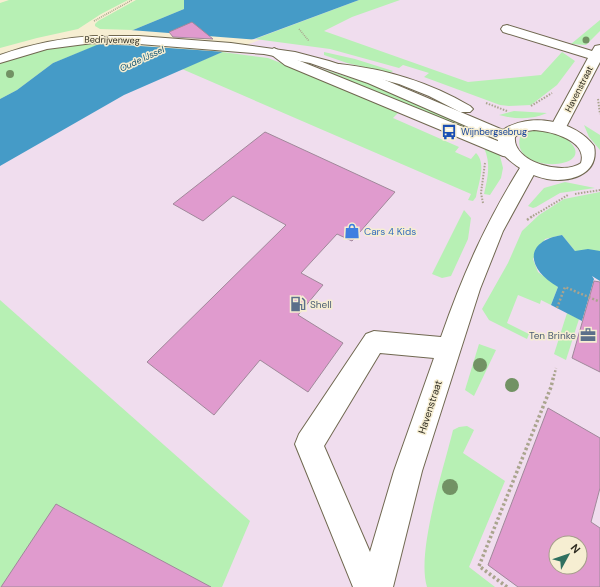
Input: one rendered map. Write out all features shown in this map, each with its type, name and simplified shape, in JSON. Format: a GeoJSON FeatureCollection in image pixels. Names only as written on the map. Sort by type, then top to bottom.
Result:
{"type":"FeatureCollection","features":[{"type":"Feature","properties":{"kind":"main road"},"geometry":{"type":"LineString","coordinates":[[507,29],[597,53]]}},
{"type":"Feature","properties":{"kind":"main road","name":"Bedrijvenweg"},"geometry":{"type":"LineString","coordinates":[[0,59],[43,46],[66,41],[96,38],[274,52],[304,58],[339,68],[426,101],[456,118],[510,139]]}},
{"type":"Feature","properties":{"kind":"main road","name":"Bedrijvenweg"},"geometry":{"type":"LineString","coordinates":[[274,52],[290,62],[480,140],[510,139]]}},
{"type":"Feature","properties":{"kind":"main road","name":"Havenstraat"},"geometry":{"type":"LineString","coordinates":[[558,128],[597,53]]}},
{"type":"Feature","properties":{"kind":"main road","name":"Bedrijvenweg"},"geometry":{"type":"LineString","coordinates":[[339,68],[388,75],[442,95],[465,109]]}},
{"type":"Feature","properties":{"kind":"main road","name":"Bedrijvenweg"},"geometry":{"type":"LineString","coordinates":[[426,101],[498,115],[510,139]]}},
{"type":"Feature","properties":{"kind":"main road"},"geometry":{"type":"LineString","coordinates":[[534,125],[558,128],[582,141],[589,149],[594,170],[582,173],[558,175],[543,173],[517,160],[510,139],[534,125]]}},
{"type":"Feature","properties":{"kind":"main road","name":"Havenstraat"},"geometry":{"type":"LineString","coordinates":[[377,587],[408,471],[469,289],[493,231],[529,167]]}},
{"type":"Feature","properties":{"kind":"main road"},"geometry":{"type":"LineString","coordinates":[[369,587],[309,444],[374,342],[449,349]]}},
{"type":"Feature","properties":{"kind":"path"},"geometry":{"type":"LineString","coordinates":[[91,23],[132,0]]}},
{"type":"Feature","properties":{"kind":"path"},"geometry":{"type":"LineString","coordinates":[[480,140],[486,171],[480,196],[493,231],[522,224],[540,210],[562,197],[600,190]]}},
{"type":"Feature","properties":{"kind":"path"},"geometry":{"type":"LineString","coordinates":[[557,308],[566,287],[598,301]]}},
{"type":"Feature","properties":{"kind":"path"},"geometry":{"type":"LineString","coordinates":[[506,587],[479,566],[551,387],[556,368]]}},
{"type":"Feature","properties":{"kind":"shaded area"},"geometry":{"type":"Polygon","coordinates":[[[288,0],[600,0],[600,587],[0,587],[0,127],[288,0]]]}},
{"type":"Feature","properties":{"kind":"green space"},"geometry":{"type":"Polygon","coordinates":[[[9,0],[128,0],[101,14],[78,29],[0,48],[0,3],[9,0]]]}},
{"type":"Feature","properties":{"kind":"green space"},"geometry":{"type":"Polygon","coordinates":[[[136,0],[184,0],[184,9],[133,30],[100,29],[95,26],[98,21],[136,0]]]}},
{"type":"Feature","properties":{"kind":"green space"},"geometry":{"type":"Polygon","coordinates":[[[359,0],[400,0],[352,17],[324,31],[468,82],[541,75],[562,52],[575,61],[557,85],[531,105],[509,106],[500,105],[424,77],[429,73],[403,65],[399,68],[330,49],[255,39],[359,0]]]}},
{"type":"Feature","properties":{"kind":"green space"},"geometry":{"type":"Polygon","coordinates":[[[600,20],[600,31],[586,45],[571,44],[600,20]]]}},
{"type":"Feature","properties":{"kind":"green space"},"geometry":{"type":"Polygon","coordinates":[[[83,44],[98,45],[53,63],[17,90],[0,99],[0,63],[37,51],[83,44]]]}},
{"type":"Feature","properties":{"kind":"green space"},"geometry":{"type":"Polygon","coordinates":[[[222,52],[268,58],[401,110],[393,118],[459,147],[455,152],[471,159],[476,153],[481,163],[481,168],[476,197],[473,201],[468,200],[471,194],[182,69],[222,52]]]}},
{"type":"Feature","properties":{"kind":"green space"},"geometry":{"type":"Polygon","coordinates":[[[324,52],[355,59],[393,71],[390,73],[347,63],[324,55],[324,52]]]}},
{"type":"Feature","properties":{"kind":"green space"},"geometry":{"type":"Polygon","coordinates":[[[300,62],[367,83],[425,107],[476,131],[475,134],[300,62]]]}},
{"type":"Feature","properties":{"kind":"green space"},"geometry":{"type":"Polygon","coordinates":[[[514,111],[547,113],[535,117],[523,118],[499,115],[514,111]]]}},
{"type":"Feature","properties":{"kind":"green space"},"geometry":{"type":"Polygon","coordinates":[[[584,125],[600,135],[600,150],[589,137],[584,125]]]}},
{"type":"Feature","properties":{"kind":"green space"},"geometry":{"type":"Polygon","coordinates":[[[531,131],[551,132],[565,138],[569,141],[575,151],[573,158],[564,162],[552,164],[539,163],[528,158],[521,149],[520,137],[531,131]]]}},
{"type":"Feature","properties":{"kind":"green space"},"geometry":{"type":"Polygon","coordinates":[[[484,148],[497,152],[500,156],[503,168],[501,178],[490,195],[484,194],[488,176],[488,159],[484,148]]]}},
{"type":"Feature","properties":{"kind":"green space"},"geometry":{"type":"Polygon","coordinates":[[[565,182],[595,188],[560,193],[536,207],[533,208],[528,206],[544,188],[565,182]]]}},
{"type":"Feature","properties":{"kind":"green space"},"geometry":{"type":"Polygon","coordinates":[[[600,192],[600,251],[575,251],[562,235],[545,239],[533,259],[538,272],[558,287],[551,305],[541,300],[540,304],[518,295],[507,323],[529,334],[527,339],[489,320],[482,309],[508,263],[522,231],[539,215],[564,199],[600,192]]]}},
{"type":"Feature","properties":{"kind":"green space"},"geometry":{"type":"Polygon","coordinates":[[[464,210],[471,218],[468,239],[451,276],[442,278],[432,274],[464,210]]]}},
{"type":"Feature","properties":{"kind":"green space"},"geometry":{"type":"Polygon","coordinates":[[[0,300],[250,521],[222,587],[0,587],[0,300]]]}},
{"type":"Feature","properties":{"kind":"green space"},"geometry":{"type":"Polygon","coordinates":[[[567,313],[579,319],[566,360],[554,354],[567,313]]]}},
{"type":"Feature","properties":{"kind":"green space"},"geometry":{"type":"Polygon","coordinates":[[[479,344],[496,350],[474,396],[465,390],[479,344]]]}},
{"type":"Feature","properties":{"kind":"green space"},"geometry":{"type":"Polygon","coordinates":[[[467,426],[474,430],[463,453],[505,481],[469,567],[495,587],[427,587],[425,553],[432,510],[453,430],[459,427],[467,426]]]}},
{"type":"Feature","properties":{"kind":"water","name":"Oude IJssel"},"geometry":{"type":"Polygon","coordinates":[[[184,0],[359,0],[243,43],[124,95],[0,166],[0,99],[17,90],[53,63],[184,9],[184,0]]]}},
{"type":"Feature","properties":{"kind":"water"},"geometry":{"type":"Polygon","coordinates":[[[562,235],[575,251],[588,249],[600,251],[600,281],[592,276],[594,279],[582,321],[551,305],[558,287],[540,273],[534,257],[535,250],[540,244],[549,239],[562,235]]]}},
{"type":"Feature","properties":{"kind":"pier"},"geometry":{"type":"Polygon","coordinates":[[[130,30],[260,40],[226,52],[94,44],[130,30]]]}},
{"type":"Feature","properties":{"kind":"building"},"geometry":{"type":"Polygon","coordinates":[[[192,22],[213,39],[173,37],[169,32],[192,22]]]}},
{"type":"Feature","properties":{"kind":"building"},"geometry":{"type":"Polygon","coordinates":[[[265,132],[395,192],[352,241],[337,234],[301,273],[323,285],[298,315],[343,343],[308,392],[260,360],[214,415],[147,362],[286,225],[233,196],[203,221],[173,204],[265,132]]]}},
{"type":"Feature","properties":{"kind":"building"},"geometry":{"type":"Polygon","coordinates":[[[594,281],[600,282],[600,372],[572,358],[594,281]]]}},
{"type":"Feature","properties":{"kind":"building"},"geometry":{"type":"Polygon","coordinates":[[[548,408],[600,438],[600,488],[591,522],[600,528],[600,587],[518,587],[488,565],[548,408]]]}},
{"type":"Feature","properties":{"kind":"building"},"geometry":{"type":"Polygon","coordinates":[[[56,504],[67,510],[211,587],[1,587],[56,504]]]}},
{"type":"Feature","properties":{"kind":"place","name":"Wijnbergsebrug"},"geometry":{"type":"Point","coordinates":[449,132]}},
{"type":"Feature","properties":{"kind":"place","name":"Cars 4 Kids"},"geometry":{"type":"Point","coordinates":[352,231]}},
{"type":"Feature","properties":{"kind":"place","name":"Shell"},"geometry":{"type":"Point","coordinates":[298,304]}},
{"type":"Feature","properties":{"kind":"place","name":"Ten Brinke"},"geometry":{"type":"Point","coordinates":[588,335]}}]}
